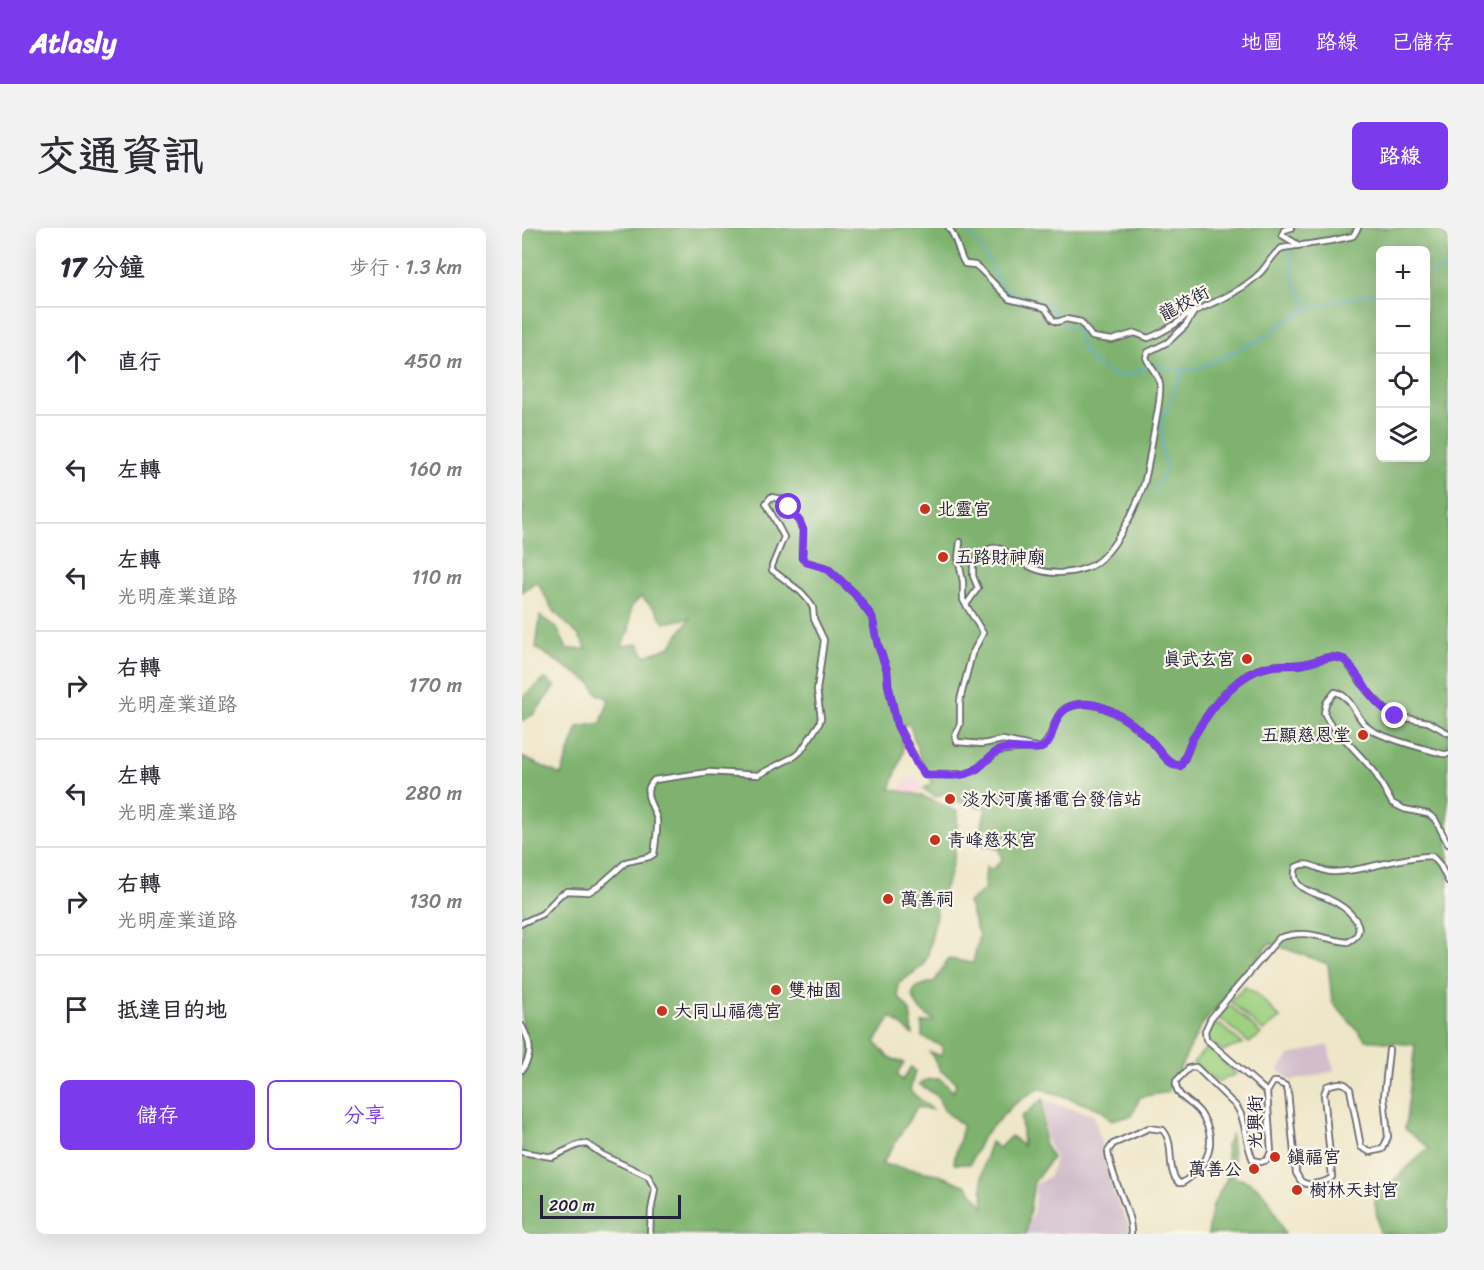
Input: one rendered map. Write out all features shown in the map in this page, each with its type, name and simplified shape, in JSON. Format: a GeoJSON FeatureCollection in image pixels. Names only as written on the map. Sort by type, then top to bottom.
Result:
{"type":"FeatureCollection","features":[{"type":"Feature","properties":{"kind":"street","name":"龍校街"},"geometry":{"type":"LineString","coordinates":[[949,228],[956,238],[963,261],[980,268],[1010,299],[1045,308],[1057,322],[1066,320],[1081,322],[1092,337],[1112,340],[1135,333],[1148,338],[1168,326],[1179,323],[1185,316],[1243,287],[1261,273],[1277,251],[1282,248],[1343,239],[1353,236],[1358,228]]}},
{"type":"Feature","properties":{"kind":"street"},"geometry":{"type":"LineString","coordinates":[[1291,228],[1284,230],[1282,235],[1300,245]]}},
{"type":"Feature","properties":{"kind":"street"},"geometry":{"type":"LineString","coordinates":[[966,605],[978,588],[973,576],[973,565],[982,553],[992,549],[1006,550],[1033,568],[1060,573],[1087,568],[1105,556],[1115,543],[1144,484],[1156,415],[1159,382],[1146,357],[1148,352],[1168,342],[1180,331],[1194,312]]}},
{"type":"Feature","properties":{"kind":"street"},"geometry":{"type":"LineString","coordinates":[[522,923],[542,914],[567,891],[590,892],[626,862],[654,854],[657,819],[648,796],[650,784],[654,780],[709,771],[758,775],[801,751],[819,724],[821,709],[817,690],[824,640],[809,601],[772,570],[774,559],[784,537],[766,503],[768,498],[781,499],[800,522],[804,537],[802,558],[806,562],[827,568],[855,594],[872,617],[878,645],[887,670],[897,725],[925,775],[963,774],[974,771],[998,751],[1031,747]]}},
{"type":"Feature","properties":{"kind":"street"},"geometry":{"type":"LineString","coordinates":[[960,542],[958,558],[963,582],[963,600],[983,636],[972,654],[960,700],[957,742],[982,744],[993,741],[1012,741],[1040,748],[1046,743],[1061,712],[1074,706],[1092,705],[1099,706],[1118,716],[1152,742],[1173,765],[1180,766],[1193,737],[1212,708],[1224,694],[1240,682],[1265,667],[1305,664],[1330,656],[1345,660],[1367,692],[1387,711],[1395,716],[1428,722],[1448,733]]}},
{"type":"Feature","properties":{"kind":"street"},"geometry":{"type":"LineString","coordinates":[[1448,753],[1443,754],[1372,731],[1361,721],[1342,693],[1335,692],[1326,703],[1324,713],[1329,722],[1374,771],[1388,799],[1396,806],[1428,814],[1435,819],[1448,844]]}},
{"type":"Feature","properties":{"kind":"street"},"geometry":{"type":"LineString","coordinates":[[1267,1092],[1206,1039],[1205,1031],[1211,1018],[1279,938],[1304,932],[1348,942],[1358,933],[1359,925],[1355,916],[1330,899],[1305,890],[1297,884],[1296,867],[1307,864],[1329,873],[1358,871],[1432,856],[1440,865],[1448,881]]}},
{"type":"Feature","properties":{"kind":"street"},"geometry":{"type":"LineString","coordinates":[[522,1026],[531,1049],[522,1070]]}},
{"type":"Feature","properties":{"kind":"street","name":"光興街"},"geometry":{"type":"LineString","coordinates":[[1131,1234],[1131,1223],[1115,1183],[1108,1151],[1110,1147],[1149,1128],[1163,1130],[1170,1140],[1173,1177],[1182,1183],[1192,1175],[1208,1158],[1210,1149],[1207,1129],[1200,1113],[1175,1088],[1176,1081],[1189,1068],[1196,1067],[1237,1107],[1242,1114],[1249,1151],[1253,1160],[1261,1162],[1267,1160],[1271,1152],[1267,1092],[1273,1082],[1287,1088],[1296,1173],[1304,1184],[1328,1182],[1333,1171],[1325,1087],[1337,1083],[1347,1085],[1350,1089],[1361,1147],[1371,1152],[1383,1149],[1388,1137],[1384,1098],[1389,1050]]}},
{"type":"Feature","properties":{"kind":"street"},"geometry":{"type":"LineString","coordinates":[[522,1152],[552,1157],[578,1145],[587,1144],[603,1155],[648,1176],[655,1189],[650,1234]]}},
{"type":"Feature","properties":{"kind":"shaded area"},"geometry":{"type":"Polygon","coordinates":[[[905,778],[917,780],[923,786],[910,796],[901,789],[905,778]]]}},
{"type":"Feature","properties":{"kind":"shaded area"},"geometry":{"type":"Polygon","coordinates":[[[1328,1045],[1334,1071],[1291,1081],[1278,1070],[1290,1055],[1328,1045]]]}},
{"type":"Feature","properties":{"kind":"shaded area"},"geometry":{"type":"Polygon","coordinates":[[[1045,1101],[1094,1115],[1113,1192],[1129,1226],[1128,1234],[1026,1234],[1034,1209],[1036,1184],[1050,1176],[1055,1158],[1046,1138],[1045,1101]]]}},
{"type":"Feature","properties":{"kind":"green space"},"geometry":{"type":"Polygon","coordinates":[[[522,228],[1448,228],[1448,1234],[1380,1234],[1374,1198],[1429,1148],[1405,1129],[1415,1045],[1366,1040],[1332,1002],[1328,964],[1270,943],[1201,1026],[1168,1092],[1140,1097],[1132,1116],[1110,1120],[1102,1110],[1039,1088],[1013,1105],[983,1136],[970,1164],[954,1164],[962,1125],[944,1110],[937,1096],[919,1084],[929,1079],[940,1079],[954,1092],[956,1082],[941,1071],[930,1052],[942,1056],[942,1046],[922,1037],[922,1023],[934,1021],[919,1009],[912,995],[916,987],[935,981],[948,959],[973,963],[979,936],[968,902],[984,890],[986,866],[992,870],[1002,860],[999,849],[982,845],[981,830],[986,808],[957,801],[949,791],[936,797],[923,789],[933,783],[924,770],[909,723],[902,727],[903,753],[890,789],[920,795],[958,812],[954,856],[949,877],[939,901],[928,954],[924,965],[898,984],[898,996],[910,1011],[913,1035],[891,1017],[875,1042],[888,1057],[904,1063],[897,1074],[902,1081],[911,1067],[915,1071],[910,1091],[933,1110],[917,1107],[882,1164],[937,1174],[967,1186],[984,1207],[982,1174],[991,1142],[999,1148],[1011,1136],[1023,1146],[1021,1117],[1043,1099],[1044,1142],[1052,1158],[1034,1182],[1026,1234],[522,1234],[522,757],[561,775],[578,727],[601,723],[609,699],[598,694],[590,682],[536,648],[540,616],[557,628],[567,649],[587,649],[579,636],[552,609],[537,581],[522,592],[522,515],[524,509],[522,509],[522,228]],[[641,597],[631,607],[629,632],[621,646],[639,644],[645,656],[670,647],[690,618],[664,623],[656,610],[641,597]]]}},
{"type":"Feature","properties":{"kind":"green space"},"geometry":{"type":"Polygon","coordinates":[[[545,679],[555,686],[534,714],[522,721],[522,697],[545,679]]]}},
{"type":"Feature","properties":{"kind":"green space"},"geometry":{"type":"Polygon","coordinates":[[[1245,987],[1256,993],[1280,1018],[1263,1031],[1230,1001],[1245,987]]]}},
{"type":"Feature","properties":{"kind":"green space"},"geometry":{"type":"Polygon","coordinates":[[[1230,1005],[1261,1034],[1249,1043],[1217,1016],[1230,1005]]]}},
{"type":"Feature","properties":{"kind":"green space"},"geometry":{"type":"Polygon","coordinates":[[[1219,1024],[1243,1044],[1223,1051],[1209,1041],[1206,1035],[1210,1027],[1219,1024]]]}},
{"type":"Feature","properties":{"kind":"green space"},"geometry":{"type":"Polygon","coordinates":[[[1208,1046],[1236,1074],[1218,1082],[1193,1063],[1208,1046]]]}},
{"type":"Feature","properties":{"kind":"green space"},"geometry":{"type":"Polygon","coordinates":[[[1231,1135],[1235,1178],[1254,1185],[1261,1191],[1272,1206],[1285,1234],[1208,1234],[1212,1207],[1229,1174],[1226,1146],[1231,1135]]]}},
{"type":"Feature","properties":{"kind":"waterway"},"geometry":{"type":"LineString","coordinates":[[968,232],[984,253],[1002,285],[1011,292],[1046,303],[1058,319]]}},
{"type":"Feature","properties":{"kind":"waterway"},"geometry":{"type":"LineString","coordinates":[[1286,250],[1291,256],[1293,278],[1309,309]]}},
{"type":"Feature","properties":{"kind":"waterway"},"geometry":{"type":"LineString","coordinates":[[1430,273],[1448,266]]}},
{"type":"Feature","properties":{"kind":"waterway"},"geometry":{"type":"LineString","coordinates":[[1153,365],[1183,371],[1202,367],[1271,334],[1281,324],[1306,311],[1376,292]]}},
{"type":"Feature","properties":{"kind":"waterway"},"geometry":{"type":"LineString","coordinates":[[1061,323],[1063,326],[1076,328],[1082,347],[1089,359],[1117,377],[1135,373],[1147,366]]}},
{"type":"Feature","properties":{"kind":"waterway"},"geometry":{"type":"LineString","coordinates":[[1154,492],[1166,470],[1162,419],[1183,371]]}},
{"type":"Feature","properties":{"kind":"place","name":"北靈宮"},"geometry":{"type":"Point","coordinates":[925,509]}},
{"type":"Feature","properties":{"kind":"place","name":"五路財神廟"},"geometry":{"type":"Point","coordinates":[943,557]}},
{"type":"Feature","properties":{"kind":"place","name":"真武玄宮"},"geometry":{"type":"Point","coordinates":[1247,659]}},
{"type":"Feature","properties":{"kind":"place","name":"五顯慈恩堂"},"geometry":{"type":"Point","coordinates":[1363,735]}},
{"type":"Feature","properties":{"kind":"place","name":"淡水河廣播電台發信站"},"geometry":{"type":"Point","coordinates":[950,799]}},
{"type":"Feature","properties":{"kind":"place","name":"青峰慈來宮"},"geometry":{"type":"Point","coordinates":[935,840]}},
{"type":"Feature","properties":{"kind":"place","name":"萬善祠"},"geometry":{"type":"Point","coordinates":[888,899]}},
{"type":"Feature","properties":{"kind":"place","name":"雙柚園"},"geometry":{"type":"Point","coordinates":[776,990]}},
{"type":"Feature","properties":{"kind":"place","name":"大同山福德宮"},"geometry":{"type":"Point","coordinates":[662,1011]}},
{"type":"Feature","properties":{"kind":"place","name":"鎮福宮"},"geometry":{"type":"Point","coordinates":[1275,1157]}},
{"type":"Feature","properties":{"kind":"place","name":"萬善公"},"geometry":{"type":"Point","coordinates":[1254,1169]}},
{"type":"Feature","properties":{"kind":"place","name":"樹林天封宮"},"geometry":{"type":"Point","coordinates":[1297,1190]}},
{"type":"Feature","properties":{"kind":"route"},"geometry":{"type":"LineString","coordinates":[[789,507],[803,530],[802,558],[806,562],[827,568],[855,594],[872,617],[878,645],[885,661],[897,725],[925,775],[963,774],[974,771],[998,751],[1007,748],[1043,747],[1061,712],[1067,707],[1084,704],[1099,706],[1118,716],[1140,731],[1173,765],[1180,766],[1193,737],[1212,708],[1224,694],[1248,676],[1265,667],[1305,664],[1330,656],[1345,660],[1367,692],[1378,704],[1395,716]]}}]}
